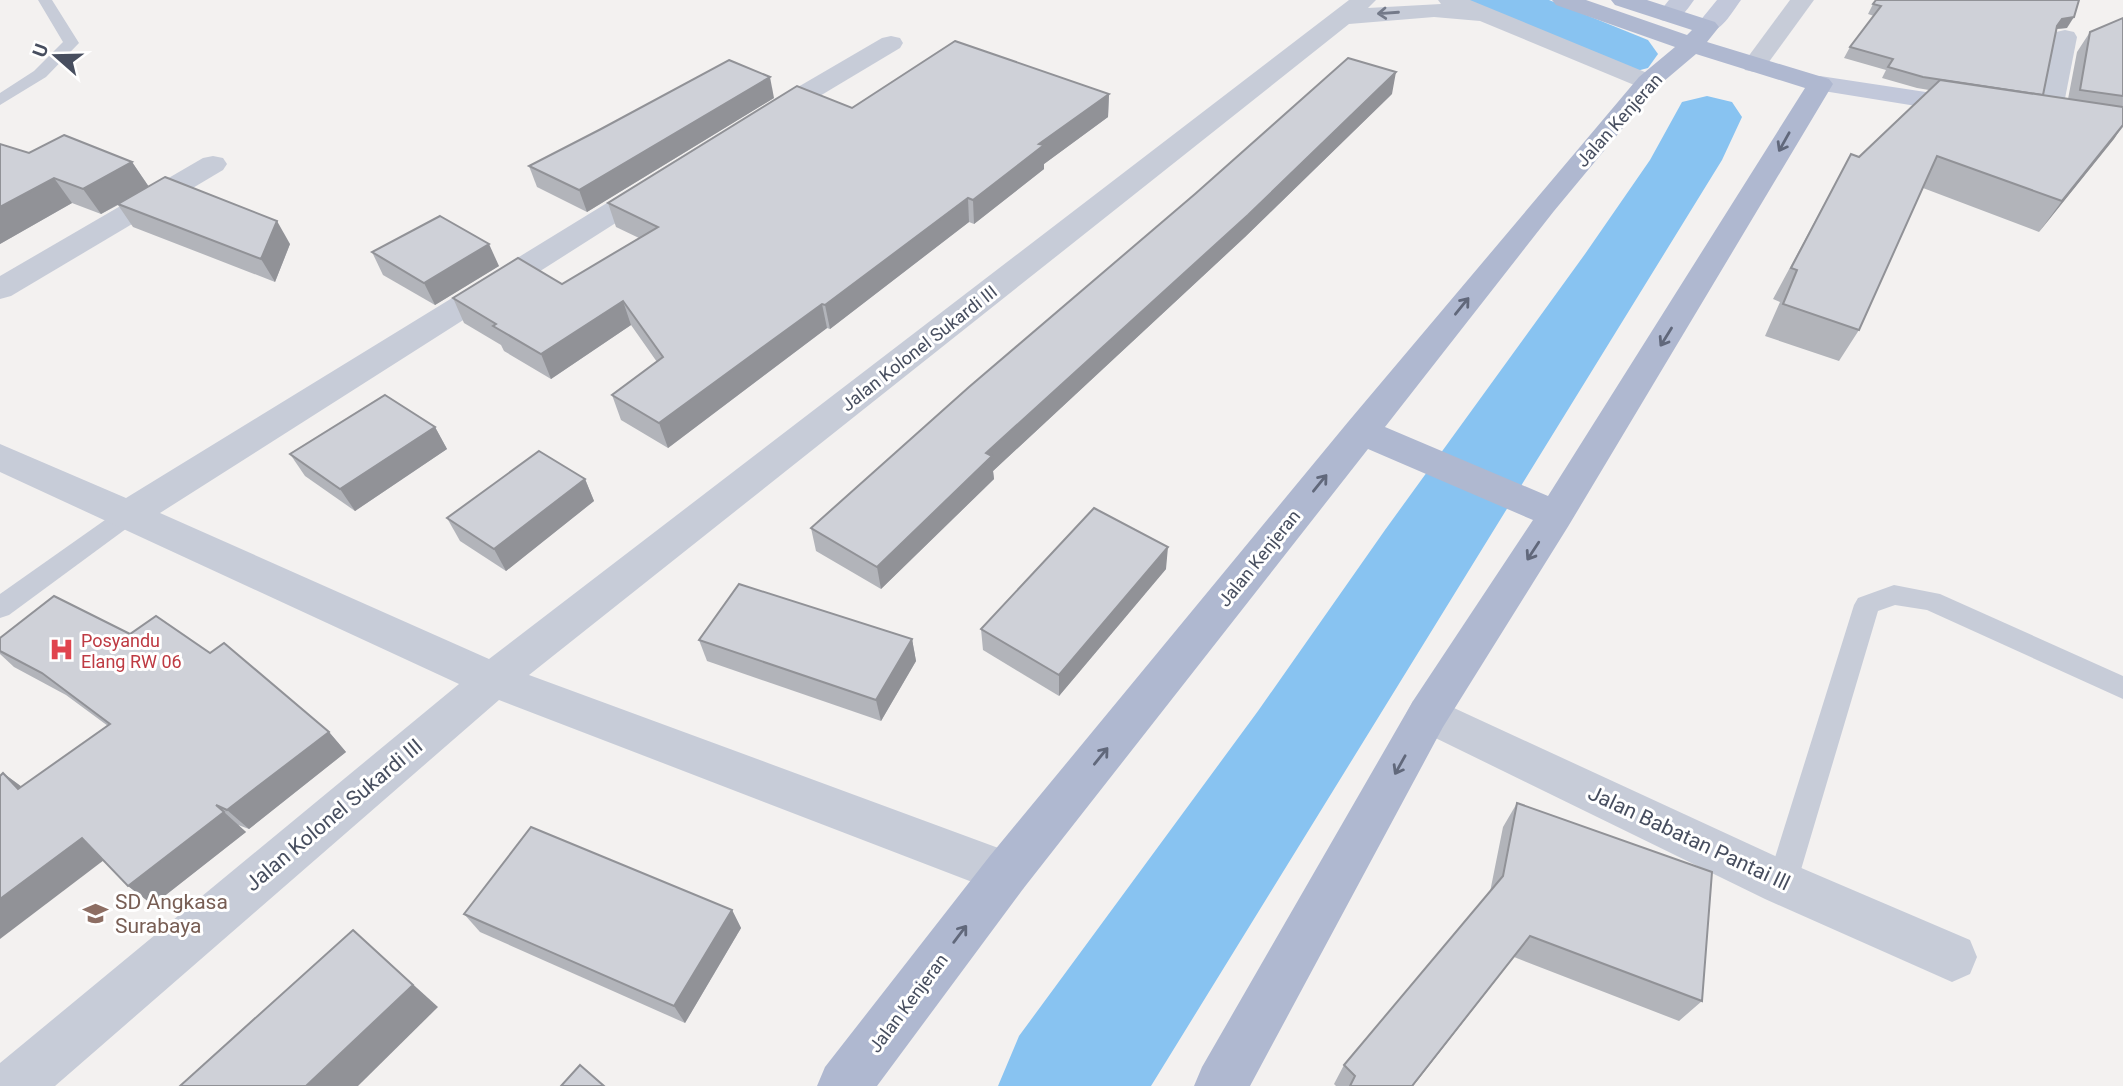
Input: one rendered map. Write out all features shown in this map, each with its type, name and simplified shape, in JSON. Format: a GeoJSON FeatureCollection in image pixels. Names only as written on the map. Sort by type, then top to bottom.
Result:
{"type":"FeatureCollection","features":[{"type":"Feature","properties":{"kind":"main road"},"geometry":{"type":"LineString","coordinates":[[1564,0],[1651,31],[1699,36],[1754,65],[1820,84],[1995,111]]}},
{"type":"Feature","properties":{"kind":"main road"},"geometry":{"type":"LineString","coordinates":[[1623,0],[1676,7],[1699,36]]}},
{"type":"Feature","properties":{"kind":"main road"},"geometry":{"type":"LineString","coordinates":[[1699,36],[1729,0]]}},
{"type":"Feature","properties":{"kind":"main road"},"geometry":{"type":"LineString","coordinates":[[1651,31],[1676,7]]}},
{"type":"Feature","properties":{"kind":"main road","name":"Jalan Kenjeran"},"geometry":{"type":"LineString","coordinates":[[844,1086],[1006,873],[1366,434],[1544,205],[1648,82],[1699,36]]}},
{"type":"Feature","properties":{"kind":"main road"},"geometry":{"type":"LineString","coordinates":[[1221,1086],[1428,714],[1549,512],[1820,84]]}},
{"type":"Feature","properties":{"kind":"main road"},"geometry":{"type":"LineString","coordinates":[[2022,115],[2061,121]]}},
{"type":"Feature","properties":{"kind":"main road"},"geometry":{"type":"LineString","coordinates":[[1366,434],[1549,512]]}},
{"type":"Feature","properties":{"kind":"street"},"geometry":{"type":"LineString","coordinates":[[1450,0],[1648,82]]}},
{"type":"Feature","properties":{"kind":"street"},"geometry":{"type":"LineString","coordinates":[[1754,65],[1802,0]]}},
{"type":"Feature","properties":{"kind":"street","name":"Jalan Kolonel Sukardi III"},"geometry":{"type":"LineString","coordinates":[[14,1086],[493,680],[1354,9],[1434,10],[1481,14]]}},
{"type":"Feature","properties":{"kind":"street"},"geometry":{"type":"LineString","coordinates":[[2061,121],[2065,37]]}},
{"type":"Feature","properties":{"kind":"street"},"geometry":{"type":"LineString","coordinates":[[739,134],[891,43]]}},
{"type":"Feature","properties":{"kind":"street"},"geometry":{"type":"LineString","coordinates":[[0,289],[213,164]]}},
{"type":"Feature","properties":{"kind":"street"},"geometry":{"type":"LineString","coordinates":[[130,514],[680,170]]}},
{"type":"Feature","properties":{"kind":"street"},"geometry":{"type":"LineString","coordinates":[[0,457],[493,680],[1006,873]]}},
{"type":"Feature","properties":{"kind":"street","name":"Jalan Babatan Pantai Ill"},"geometry":{"type":"LineString","coordinates":[[1428,714],[1782,883],[1952,957]]}},
{"type":"Feature","properties":{"kind":"lane"},"geometry":{"type":"LineString","coordinates":[[0,100],[40,74],[71,43],[45,0]]}},
{"type":"Feature","properties":{"kind":"lane"},"geometry":{"type":"LineString","coordinates":[[0,608],[130,514]]}},
{"type":"Feature","properties":{"kind":"lane"},"geometry":{"type":"LineString","coordinates":[[1782,883],[1867,605],[1894,595],[1931,601],[2123,688]]}},
{"type":"Feature","properties":{"kind":"building"},"geometry":{"type":"Polygon","coordinates":[[[1876,0],[2079,0],[2074,17],[2062,19],[2057,26],[2043,95],[1923,77],[1888,67],[1893,59],[1850,47],[1881,6],[1873,4],[1876,0]]]}},
{"type":"Feature","properties":{"kind":"building"},"geometry":{"type":"Polygon","coordinates":[[[2123,18],[2123,96],[2080,90],[2090,32],[2123,18]]]}},
{"type":"Feature","properties":{"kind":"building"},"geometry":{"type":"Polygon","coordinates":[[[955,41],[1109,94],[1039,144],[1044,145],[973,200],[968,198],[825,305],[822,304],[659,423],[612,395],[663,357],[623,301],[541,354],[493,326],[496,324],[453,298],[518,258],[562,284],[658,227],[608,203],[797,86],[852,108],[955,41]]]}},
{"type":"Feature","properties":{"kind":"building"},"geometry":{"type":"Polygon","coordinates":[[[1348,58],[1396,72],[1248,215],[986,453],[992,456],[877,567],[811,528],[969,387],[1195,194],[1348,58]]]}},
{"type":"Feature","properties":{"kind":"building"},"geometry":{"type":"Polygon","coordinates":[[[729,60],[770,77],[579,190],[529,166],[601,129],[729,60]]]}},
{"type":"Feature","properties":{"kind":"building"},"geometry":{"type":"Polygon","coordinates":[[[1940,80],[2123,107],[2123,125],[2062,201],[1937,156],[1859,330],[1783,304],[1797,270],[1791,268],[1851,154],[1859,157],[1940,80]]]}},
{"type":"Feature","properties":{"kind":"building"},"geometry":{"type":"Polygon","coordinates":[[[64,135],[132,162],[83,189],[54,178],[0,207],[0,144],[29,153],[64,135]]]}},
{"type":"Feature","properties":{"kind":"building"},"geometry":{"type":"Polygon","coordinates":[[[165,177],[277,221],[261,259],[118,204],[165,177]]]}},
{"type":"Feature","properties":{"kind":"building"},"geometry":{"type":"Polygon","coordinates":[[[440,216],[489,244],[424,283],[372,252],[440,216]]]}},
{"type":"Feature","properties":{"kind":"building"},"geometry":{"type":"Polygon","coordinates":[[[385,395],[435,427],[340,489],[290,454],[385,395]]]}},
{"type":"Feature","properties":{"kind":"building"},"geometry":{"type":"Polygon","coordinates":[[[539,451],[585,479],[494,549],[447,518],[539,451]]]}},
{"type":"Feature","properties":{"kind":"building"},"geometry":{"type":"Polygon","coordinates":[[[1094,508],[1168,547],[1059,675],[981,629],[1094,508]]]}},
{"type":"Feature","properties":{"kind":"building"},"geometry":{"type":"Polygon","coordinates":[[[739,584],[912,639],[876,700],[699,640],[739,584]]]}},
{"type":"Feature","properties":{"kind":"building"},"geometry":{"type":"Polygon","coordinates":[[[54,596],[130,634],[156,616],[210,653],[224,643],[329,732],[227,810],[216,805],[224,812],[128,886],[82,838],[0,899],[0,776],[3,773],[18,789],[110,724],[42,673],[0,651],[0,638],[54,596]]]}},
{"type":"Feature","properties":{"kind":"building"},"geometry":{"type":"Polygon","coordinates":[[[1517,803],[1712,872],[1702,1001],[1530,936],[1412,1086],[1350,1086],[1355,1076],[1344,1065],[1503,876],[1517,803]]]}},
{"type":"Feature","properties":{"kind":"building"},"geometry":{"type":"Polygon","coordinates":[[[531,827],[732,910],[674,1006],[464,914],[531,827]]]}},
{"type":"Feature","properties":{"kind":"building"},"geometry":{"type":"Polygon","coordinates":[[[353,930],[413,985],[306,1086],[180,1086],[353,930]]]}},
{"type":"Feature","properties":{"kind":"building"},"geometry":{"type":"Polygon","coordinates":[[[580,1065],[604,1086],[561,1086],[580,1065]]]}},
{"type":"Feature","properties":{"kind":"waterway"},"geometry":{"type":"LineString","coordinates":[[1496,0],[1625,54]]}},
{"type":"Feature","properties":{"kind":"waterway"},"geometry":{"type":"LineString","coordinates":[[1069,1086],[1299,747],[1421,558],[1616,269],[1686,160],[1707,117]]}},
{"type":"Feature","properties":{"kind":"place","name":"Posyandu Elang RW 06"},"geometry":{"type":"Point","coordinates":[61,650]}},
{"type":"Feature","properties":{"kind":"place","name":"SD Angkasa Surabaya"},"geometry":{"type":"Point","coordinates":[95,914]}}]}
